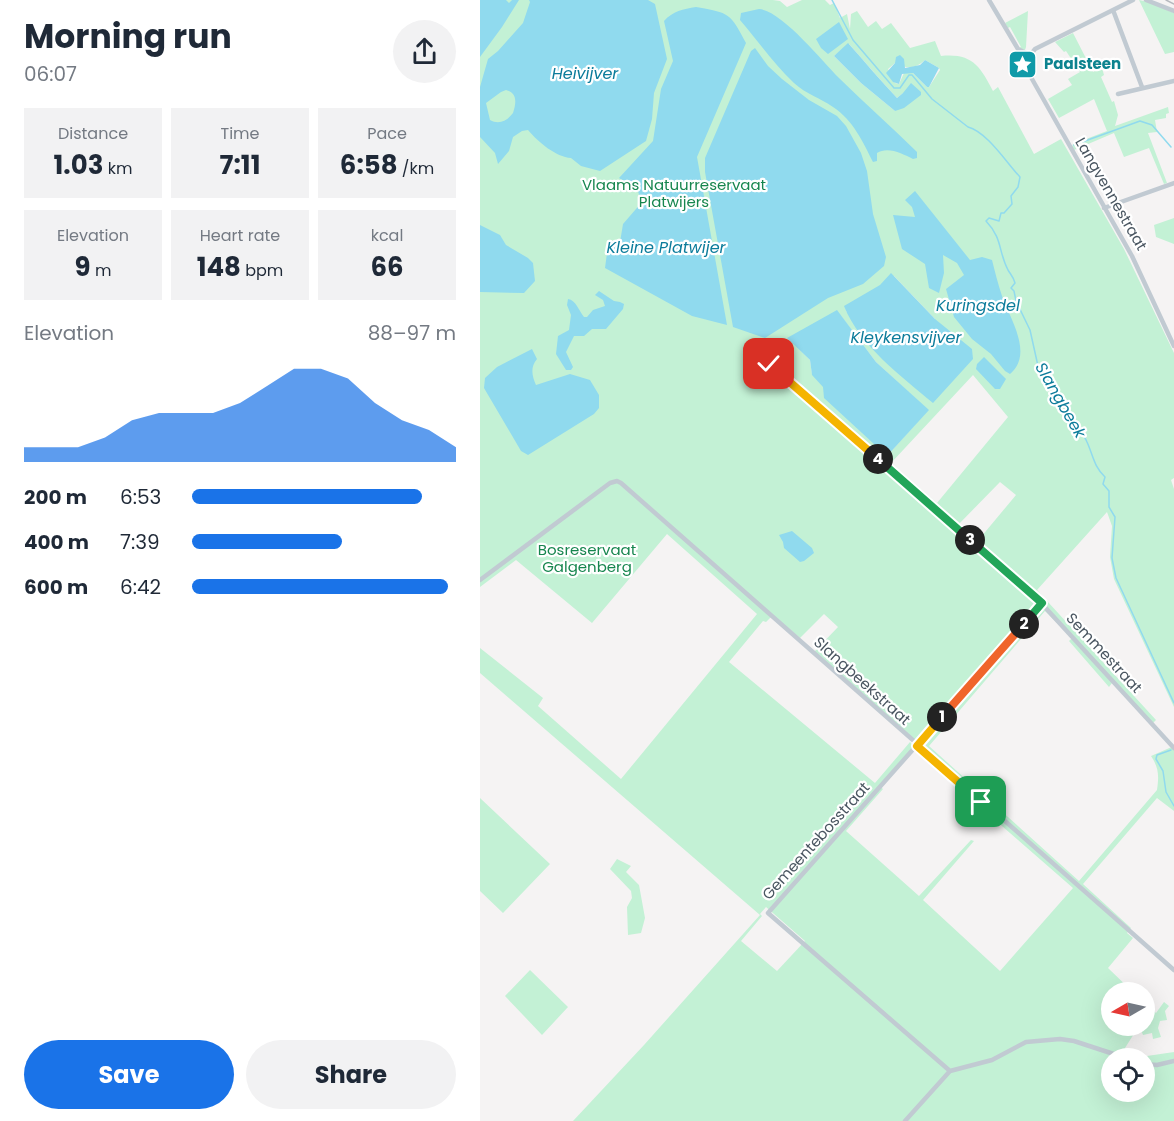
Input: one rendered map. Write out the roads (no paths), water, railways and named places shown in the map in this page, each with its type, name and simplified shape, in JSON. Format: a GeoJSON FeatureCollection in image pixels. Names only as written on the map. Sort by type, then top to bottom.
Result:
{"type":"FeatureCollection","features":[{"type":"Feature","properties":{"kind":"street"},"geometry":{"type":"LineString","coordinates":[[989,0],[1018,49],[1030,55],[1035,49],[1133,0]]}},
{"type":"Feature","properties":{"kind":"street"},"geometry":{"type":"LineString","coordinates":[[1146,0],[1174,11]]}},
{"type":"Feature","properties":{"kind":"street"},"geometry":{"type":"LineString","coordinates":[[1113,10],[1142,87]]}},
{"type":"Feature","properties":{"kind":"street","name":"Langvennestraat"},"geometry":{"type":"LineString","coordinates":[[1030,55],[1029,70],[1032,79],[1146,284],[1174,346]]}},
{"type":"Feature","properties":{"kind":"street"},"geometry":{"type":"LineString","coordinates":[[1118,93],[1174,81]]}},
{"type":"Feature","properties":{"kind":"street"},"geometry":{"type":"LineString","coordinates":[[1104,208],[1174,183]]}},
{"type":"Feature","properties":{"kind":"street","name":"Semmestraat"},"geometry":{"type":"LineString","coordinates":[[769,364],[1042,603],[1174,748]]}},
{"type":"Feature","properties":{"kind":"street","name":"Slangbeekstraat"},"geometry":{"type":"LineString","coordinates":[[480,580],[610,483],[617,481],[1174,970]]}},
{"type":"Feature","properties":{"kind":"street","name":"Gemeentebosstraat"},"geometry":{"type":"LineString","coordinates":[[950,1071],[768,913],[1042,603]]}},
{"type":"Feature","properties":{"kind":"street"},"geometry":{"type":"LineString","coordinates":[[905,1121],[950,1071],[992,1060],[1026,1042],[1060,1039],[1101,1050]]}},
{"type":"Feature","properties":{"kind":"street"},"geometry":{"type":"LineString","coordinates":[[1155,1065],[1174,1061]]}},
{"type":"Feature","properties":{"kind":"water"},"geometry":{"type":"Polygon","coordinates":[[[480,0],[506,0],[509,3],[512,0],[519,0],[480,57],[480,0]]]}},
{"type":"Feature","properties":{"kind":"water","name":"Heivijver"},"geometry":{"type":"Polygon","coordinates":[[[529,0],[648,0],[655,4],[667,59],[654,93],[652,119],[646,141],[600,171],[581,166],[571,158],[553,152],[528,130],[513,137],[509,151],[498,164],[495,153],[480,137],[480,87],[488,59],[523,23],[529,0]],[[510,91],[501,92],[486,103],[490,120],[503,121],[513,113],[515,99],[510,91]]]}},
{"type":"Feature","properties":{"kind":"water","name":"Kleine Platwijer"},"geometry":{"type":"Polygon","coordinates":[[[696,7],[728,16],[746,43],[697,157],[727,325],[692,316],[605,268],[607,253],[620,242],[623,224],[642,202],[637,189],[619,178],[653,141],[661,89],[673,61],[664,21],[678,11],[696,7]]]}},
{"type":"Feature","properties":{"kind":"water"},"geometry":{"type":"Polygon","coordinates":[[[759,9],[779,18],[790,27],[839,78],[917,152],[917,158],[913,159],[886,150],[877,153],[877,161],[873,162],[857,132],[846,118],[833,107],[794,83],[740,20],[741,13],[759,9]]]}},
{"type":"Feature","properties":{"kind":"water"},"geometry":{"type":"Polygon","coordinates":[[[839,22],[848,39],[828,54],[816,39],[839,22]]]}},
{"type":"Feature","properties":{"kind":"water"},"geometry":{"type":"Polygon","coordinates":[[[848,43],[897,98],[911,83],[921,92],[921,95],[904,108],[895,111],[861,83],[834,56],[848,43]]]}},
{"type":"Feature","properties":{"kind":"water"},"geometry":{"type":"Polygon","coordinates":[[[755,48],[768,66],[782,79],[809,100],[837,116],[846,126],[861,153],[867,171],[873,214],[886,257],[884,266],[863,284],[828,298],[765,338],[733,327],[705,172],[705,158],[751,51],[755,48]]]}},
{"type":"Feature","properties":{"kind":"water"},"geometry":{"type":"Polygon","coordinates":[[[900,55],[904,59],[905,68],[920,65],[925,60],[939,68],[929,87],[913,73],[902,74],[899,84],[893,82],[886,73],[895,63],[896,57],[900,55]]]}},
{"type":"Feature","properties":{"kind":"water","name":"Kuringsdel"},"geometry":{"type":"Polygon","coordinates":[[[915,191],[970,260],[982,257],[992,260],[1020,347],[1017,366],[1010,374],[991,354],[972,339],[954,317],[946,289],[964,275],[957,263],[943,255],[944,273],[939,293],[929,288],[925,264],[902,249],[893,215],[915,217],[912,207],[905,200],[915,191]]]}},
{"type":"Feature","properties":{"kind":"water"},"geometry":{"type":"Polygon","coordinates":[[[480,225],[500,235],[506,245],[533,263],[535,281],[524,293],[480,292],[480,225]]]}},
{"type":"Feature","properties":{"kind":"water","name":"Kleykensvijver"},"geometry":{"type":"Polygon","coordinates":[[[891,273],[935,319],[972,349],[973,359],[933,403],[882,359],[860,334],[844,306],[880,285],[891,273]]]}},
{"type":"Feature","properties":{"kind":"water"},"geometry":{"type":"Polygon","coordinates":[[[599,291],[614,301],[624,304],[623,309],[606,329],[592,329],[584,336],[574,336],[566,352],[573,367],[571,370],[566,370],[556,354],[558,336],[569,330],[571,315],[567,305],[568,299],[575,304],[584,317],[587,317],[593,310],[605,306],[603,300],[595,295],[599,291]]]}},
{"type":"Feature","properties":{"kind":"water","name":"Kleykensvijver"},"geometry":{"type":"Polygon","coordinates":[[[837,310],[876,362],[929,410],[887,456],[824,398],[823,387],[812,375],[810,360],[787,338],[837,310]]]}},
{"type":"Feature","properties":{"kind":"water"},"geometry":{"type":"Polygon","coordinates":[[[532,349],[537,359],[532,372],[536,385],[570,374],[590,380],[599,395],[599,408],[594,414],[528,455],[521,451],[484,388],[485,378],[497,367],[532,349]]]}},
{"type":"Feature","properties":{"kind":"water"},"geometry":{"type":"Polygon","coordinates":[[[984,357],[1006,379],[1000,389],[995,389],[976,369],[977,364],[984,357]]]}},
{"type":"Feature","properties":{"kind":"water"},"geometry":{"type":"Polygon","coordinates":[[[792,531],[812,548],[814,553],[804,561],[800,562],[784,548],[779,535],[792,531]]]}},
{"type":"Feature","properties":{"kind":"waterway","name":"Slangbeek"},"geometry":{"type":"LineString","coordinates":[[832,0],[853,40],[894,88],[900,88],[909,75],[912,75],[932,99],[989,141],[1020,177],[1018,187],[1011,196],[1012,204],[1004,213],[1001,213],[999,221],[989,218],[986,221],[998,239],[1005,263],[1015,283],[1011,288],[1030,330],[1038,366],[1044,370],[1070,413],[1085,438],[1096,465],[1105,477],[1103,484],[1109,491],[1109,507],[1115,517],[1112,558],[1116,578],[1174,703]]}},
{"type":"Feature","properties":{"kind":"waterway"},"geometry":{"type":"LineString","coordinates":[[1074,145],[1140,121],[1152,125],[1171,147]]}},
{"type":"Feature","properties":{"kind":"waterway","name":"Slangbeek"},"geometry":{"type":"LineString","coordinates":[[1171,750],[1157,755],[1156,759],[1163,771],[1166,792],[1174,806]]}},
{"type":"Feature","properties":{"kind":"railway"},"geometry":{"type":"LineString","coordinates":[[1166,0],[1174,4]]}},
{"type":"Feature","properties":{"kind":"place","name":"Paalsteen"},"geometry":{"type":"Point","coordinates":[1023,64]}},
{"type":"Feature","properties":{"kind":"park label","name":"Vlaams Natuurreservaat Platwijers"},"geometry":{"type":"Point","coordinates":[674,194]}},
{"type":"Feature","properties":{"kind":"park label","name":"Bosreservaat Galgenberg"},"geometry":{"type":"Point","coordinates":[587,558]}}]}
